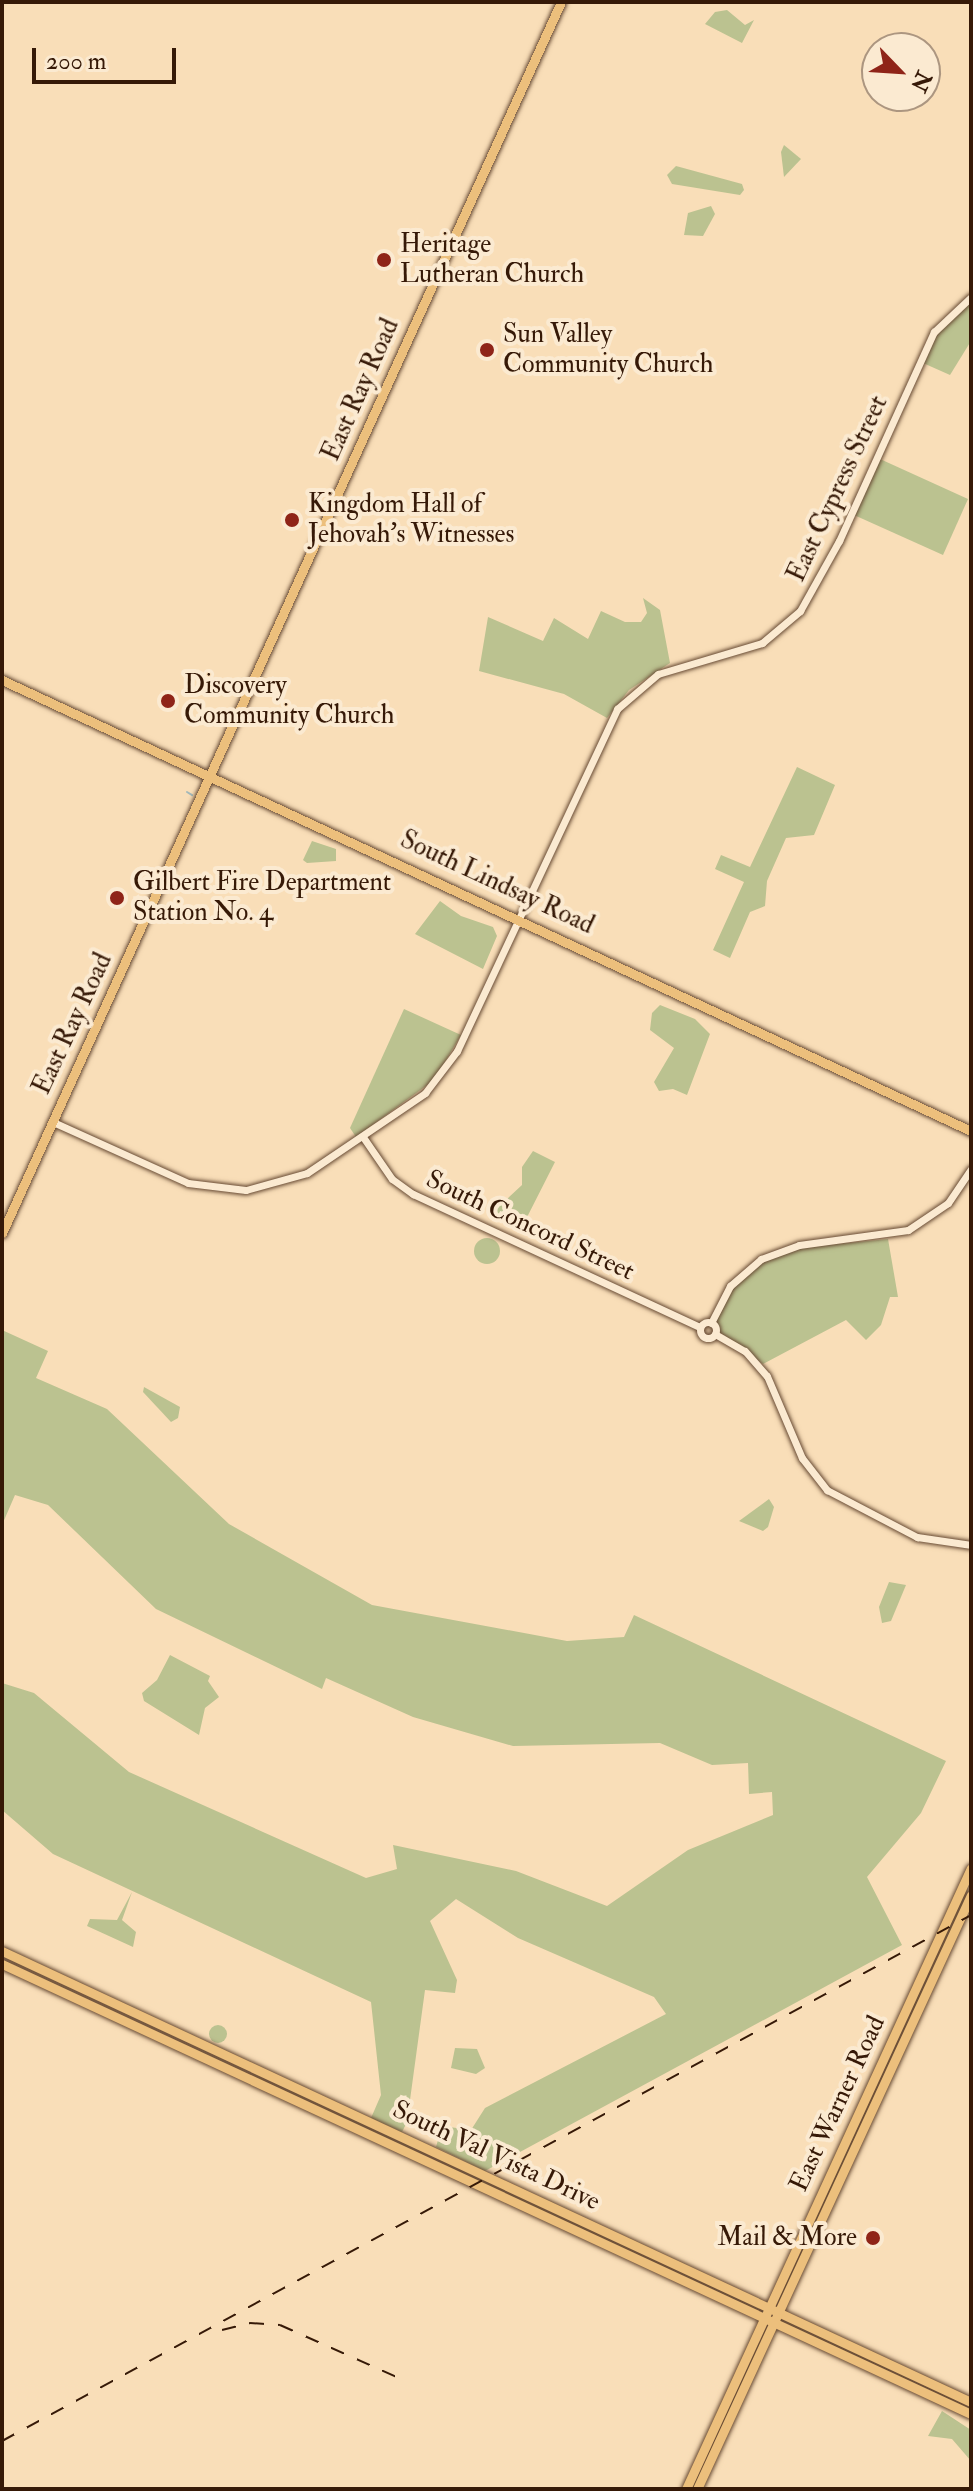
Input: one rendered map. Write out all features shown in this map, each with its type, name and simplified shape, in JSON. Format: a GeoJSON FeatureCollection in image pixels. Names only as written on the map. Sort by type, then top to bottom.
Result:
{"type":"FeatureCollection","features":[{"type":"Feature","properties":{"kind":"main road","name":"East Ray Road"},"geometry":{"type":"LineString","coordinates":[[2,1233],[561,2]]}},
{"type":"Feature","properties":{"kind":"main road","name":"South Lindsay Road"},"geometry":{"type":"LineString","coordinates":[[2,680],[519,917],[971,1131]]}},
{"type":"Feature","properties":{"kind":"main road","name":"East Warner Road"},"geometry":{"type":"LineString","coordinates":[[686,2489],[699,2472],[775,2323],[834,2195],[971,1868]]}},
{"type":"Feature","properties":{"kind":"main road","name":"East Warner Road"},"geometry":{"type":"LineString","coordinates":[[727,2412],[769,2306],[870,2088],[893,2050],[971,1895]]}},
{"type":"Feature","properties":{"kind":"main road","name":"South Val Vista Drive"},"geometry":{"type":"LineString","coordinates":[[2,1951],[517,2191],[764,2318],[971,2414]]}},
{"type":"Feature","properties":{"kind":"main road","name":"South Val Vista Drive"},"geometry":{"type":"LineString","coordinates":[[2,1964],[512,2201],[769,2306],[971,2402]]}},
{"type":"Feature","properties":{"kind":"main road"},"geometry":{"type":"LineString","coordinates":[[862,2131],[859,2124],[870,2088]]}},
{"type":"Feature","properties":{"kind":"main road"},"geometry":{"type":"LineString","coordinates":[[512,2201],[517,2191]]}},
{"type":"Feature","properties":{"kind":"main road"},"geometry":{"type":"LineString","coordinates":[[823,2191],[834,2195]]}},
{"type":"Feature","properties":{"kind":"main road"},"geometry":{"type":"LineString","coordinates":[[888,2375],[893,2365]]}},
{"type":"Feature","properties":{"kind":"main road","name":"East Warner Road"},"geometry":{"type":"LineString","coordinates":[[697,2489],[699,2472]]}},
{"type":"Feature","properties":{"kind":"street","name":"East Cypress Street"},"geometry":{"type":"LineString","coordinates":[[363,1137],[414,1102],[446,1068],[519,917],[595,748],[629,694],[677,664],[762,643],[807,602],[934,332],[971,297]]}},
{"type":"Feature","properties":{"kind":"street"},"geometry":{"type":"LineString","coordinates":[[53,1122],[181,1180],[226,1190],[292,1180],[363,1137]]}},
{"type":"Feature","properties":{"kind":"street","name":"South Concord Street"},"geometry":{"type":"LineString","coordinates":[[363,1137],[392,1179],[413,1194],[700,1327],[703,1337],[715,1334]]}},
{"type":"Feature","properties":{"kind":"street"},"geometry":{"type":"LineString","coordinates":[[700,1327],[711,1323],[730,1286],[761,1259],[799,1245],[908,1230],[948,1203],[971,1169]]}},
{"type":"Feature","properties":{"kind":"street"},"geometry":{"type":"LineString","coordinates":[[711,1323],[715,1334],[745,1351],[767,1376],[802,1458],[827,1490],[917,1537],[971,1545]]}},
{"type":"Feature","properties":{"kind":"green space"},"geometry":{"type":"Polygon","coordinates":[[[727,10],[745,25],[754,20],[742,43],[705,24],[715,12],[727,10]]]}},
{"type":"Feature","properties":{"kind":"green space"},"geometry":{"type":"Polygon","coordinates":[[[784,145],[801,159],[784,177],[781,152],[784,145]]]}},
{"type":"Feature","properties":{"kind":"green space"},"geometry":{"type":"Polygon","coordinates":[[[676,166],[742,184],[744,190],[740,195],[672,184],[667,175],[676,166]]]}},
{"type":"Feature","properties":{"kind":"green space"},"geometry":{"type":"Polygon","coordinates":[[[711,206],[715,214],[703,236],[684,235],[688,213],[711,206]]]}},
{"type":"Feature","properties":{"kind":"green space"},"geometry":{"type":"Polygon","coordinates":[[[971,301],[971,341],[950,375],[923,363],[937,334],[971,301]]]}},
{"type":"Feature","properties":{"kind":"green space"},"geometry":{"type":"Polygon","coordinates":[[[880,459],[968,499],[943,555],[854,515],[880,459]]]}},
{"type":"Feature","properties":{"kind":"green space"},"geometry":{"type":"Polygon","coordinates":[[[643,598],[660,610],[670,663],[629,690],[607,718],[564,694],[479,671],[488,617],[543,641],[554,618],[588,639],[601,611],[625,622],[641,622],[647,613],[643,598]]]}},
{"type":"Feature","properties":{"kind":"green space"},"geometry":{"type":"Polygon","coordinates":[[[797,767],[835,785],[814,835],[786,838],[767,881],[765,906],[750,912],[730,958],[713,950],[744,882],[715,869],[721,855],[750,867],[797,767]]]}},
{"type":"Feature","properties":{"kind":"green space"},"geometry":{"type":"Polygon","coordinates":[[[312,841],[336,849],[336,861],[307,863],[303,860],[312,841]]]}},
{"type":"Feature","properties":{"kind":"green space"},"geometry":{"type":"Polygon","coordinates":[[[440,901],[461,916],[493,927],[497,936],[483,969],[415,934],[440,901]]]}},
{"type":"Feature","properties":{"kind":"green space"},"geometry":{"type":"Polygon","coordinates":[[[660,1005],[695,1019],[710,1034],[687,1095],[673,1089],[659,1091],[654,1082],[674,1048],[650,1030],[652,1013],[660,1005]]]}},
{"type":"Feature","properties":{"kind":"green space"},"geometry":{"type":"Polygon","coordinates":[[[404,1009],[461,1035],[434,1080],[356,1137],[350,1128],[404,1009]]]}},
{"type":"Feature","properties":{"kind":"green space"},"geometry":{"type":"Polygon","coordinates":[[[533,1151],[555,1162],[520,1231],[493,1218],[494,1211],[522,1185],[522,1167],[533,1151]]]}},
{"type":"Feature","properties":{"kind":"green space"},"geometry":{"type":"Polygon","coordinates":[[[487,1238],[496,1242],[500,1251],[496,1260],[487,1264],[478,1260],[474,1251],[478,1242],[487,1238]]]}},
{"type":"Feature","properties":{"kind":"green space"},"geometry":{"type":"Polygon","coordinates":[[[888,1239],[898,1297],[890,1297],[881,1325],[866,1340],[846,1320],[763,1364],[717,1330],[715,1322],[732,1289],[765,1260],[798,1248],[888,1239]]]}},
{"type":"Feature","properties":{"kind":"green space"},"geometry":{"type":"Polygon","coordinates":[[[2,1330],[48,1351],[36,1378],[107,1409],[229,1524],[372,1605],[567,1641],[624,1637],[634,1615],[946,1761],[921,1813],[867,1877],[902,1945],[485,2171],[436,2147],[442,2126],[471,2130],[485,2108],[666,2014],[654,1997],[518,1938],[456,1899],[430,1921],[457,1980],[455,1993],[425,1990],[407,2122],[402,2132],[371,2118],[381,2095],[371,2002],[53,1854],[2,1810],[2,1683],[34,1693],[129,1772],[366,1878],[397,1869],[393,1845],[516,1871],[607,1906],[688,1850],[773,1815],[772,1792],[749,1794],[748,1763],[712,1765],[660,1743],[513,1746],[413,1717],[326,1678],[322,1689],[156,1609],[48,1505],[15,1495],[2,1525],[2,1330]]]}},
{"type":"Feature","properties":{"kind":"green space"},"geometry":{"type":"Polygon","coordinates":[[[144,1387],[180,1407],[178,1418],[171,1422],[143,1392],[144,1387]]]}},
{"type":"Feature","properties":{"kind":"green space"},"geometry":{"type":"Polygon","coordinates":[[[769,1499],[774,1507],[768,1527],[763,1531],[739,1521],[769,1499]]]}},
{"type":"Feature","properties":{"kind":"green space"},"geometry":{"type":"Polygon","coordinates":[[[889,1582],[906,1585],[891,1621],[882,1623],[879,1607],[889,1582]]]}},
{"type":"Feature","properties":{"kind":"green space"},"geometry":{"type":"Polygon","coordinates":[[[170,1655],[210,1676],[208,1681],[219,1697],[205,1708],[199,1735],[144,1701],[142,1693],[157,1680],[170,1655]]]}},
{"type":"Feature","properties":{"kind":"green space"},"geometry":{"type":"Polygon","coordinates":[[[132,1892],[122,1920],[136,1932],[133,1947],[87,1926],[90,1919],[117,1920],[132,1892]]]}},
{"type":"Feature","properties":{"kind":"green space"},"geometry":{"type":"Polygon","coordinates":[[[218,2025],[227,2034],[218,2043],[209,2034],[218,2025]]]}},
{"type":"Feature","properties":{"kind":"green space"},"geometry":{"type":"Polygon","coordinates":[[[455,2048],[477,2049],[485,2068],[476,2074],[451,2068],[455,2048]]]}},
{"type":"Feature","properties":{"kind":"green space"},"geometry":{"type":"Polygon","coordinates":[[[942,2411],[971,2430],[971,2461],[952,2439],[928,2436],[942,2411]]]}},
{"type":"Feature","properties":{"kind":"waterway"},"geometry":{"type":"LineString","coordinates":[[187,792],[192,795]]}},
{"type":"Feature","properties":{"kind":"railway"},"geometry":{"type":"LineString","coordinates":[[2,2441],[971,1915]]}},
{"type":"Feature","properties":{"kind":"railway"},"geometry":{"type":"LineString","coordinates":[[222,2330],[250,2323],[280,2325],[397,2377]]}},
{"type":"Feature","properties":{"kind":"place","name":"Heritage Lutheran Church"},"geometry":{"type":"Point","coordinates":[384,260]}},
{"type":"Feature","properties":{"kind":"place","name":"Sun Valley Community Church"},"geometry":{"type":"Point","coordinates":[487,350]}},
{"type":"Feature","properties":{"kind":"place","name":"Kingdom Hall of Jehovah's Witnesses"},"geometry":{"type":"Point","coordinates":[292,520]}},
{"type":"Feature","properties":{"kind":"place","name":"Discovery Community Church"},"geometry":{"type":"Point","coordinates":[168,701]}},
{"type":"Feature","properties":{"kind":"place","name":"Gilbert Fire Department Station No. 4"},"geometry":{"type":"Point","coordinates":[117,898]}},
{"type":"Feature","properties":{"kind":"place","name":"Mail & More"},"geometry":{"type":"Point","coordinates":[873,2238]}}]}
